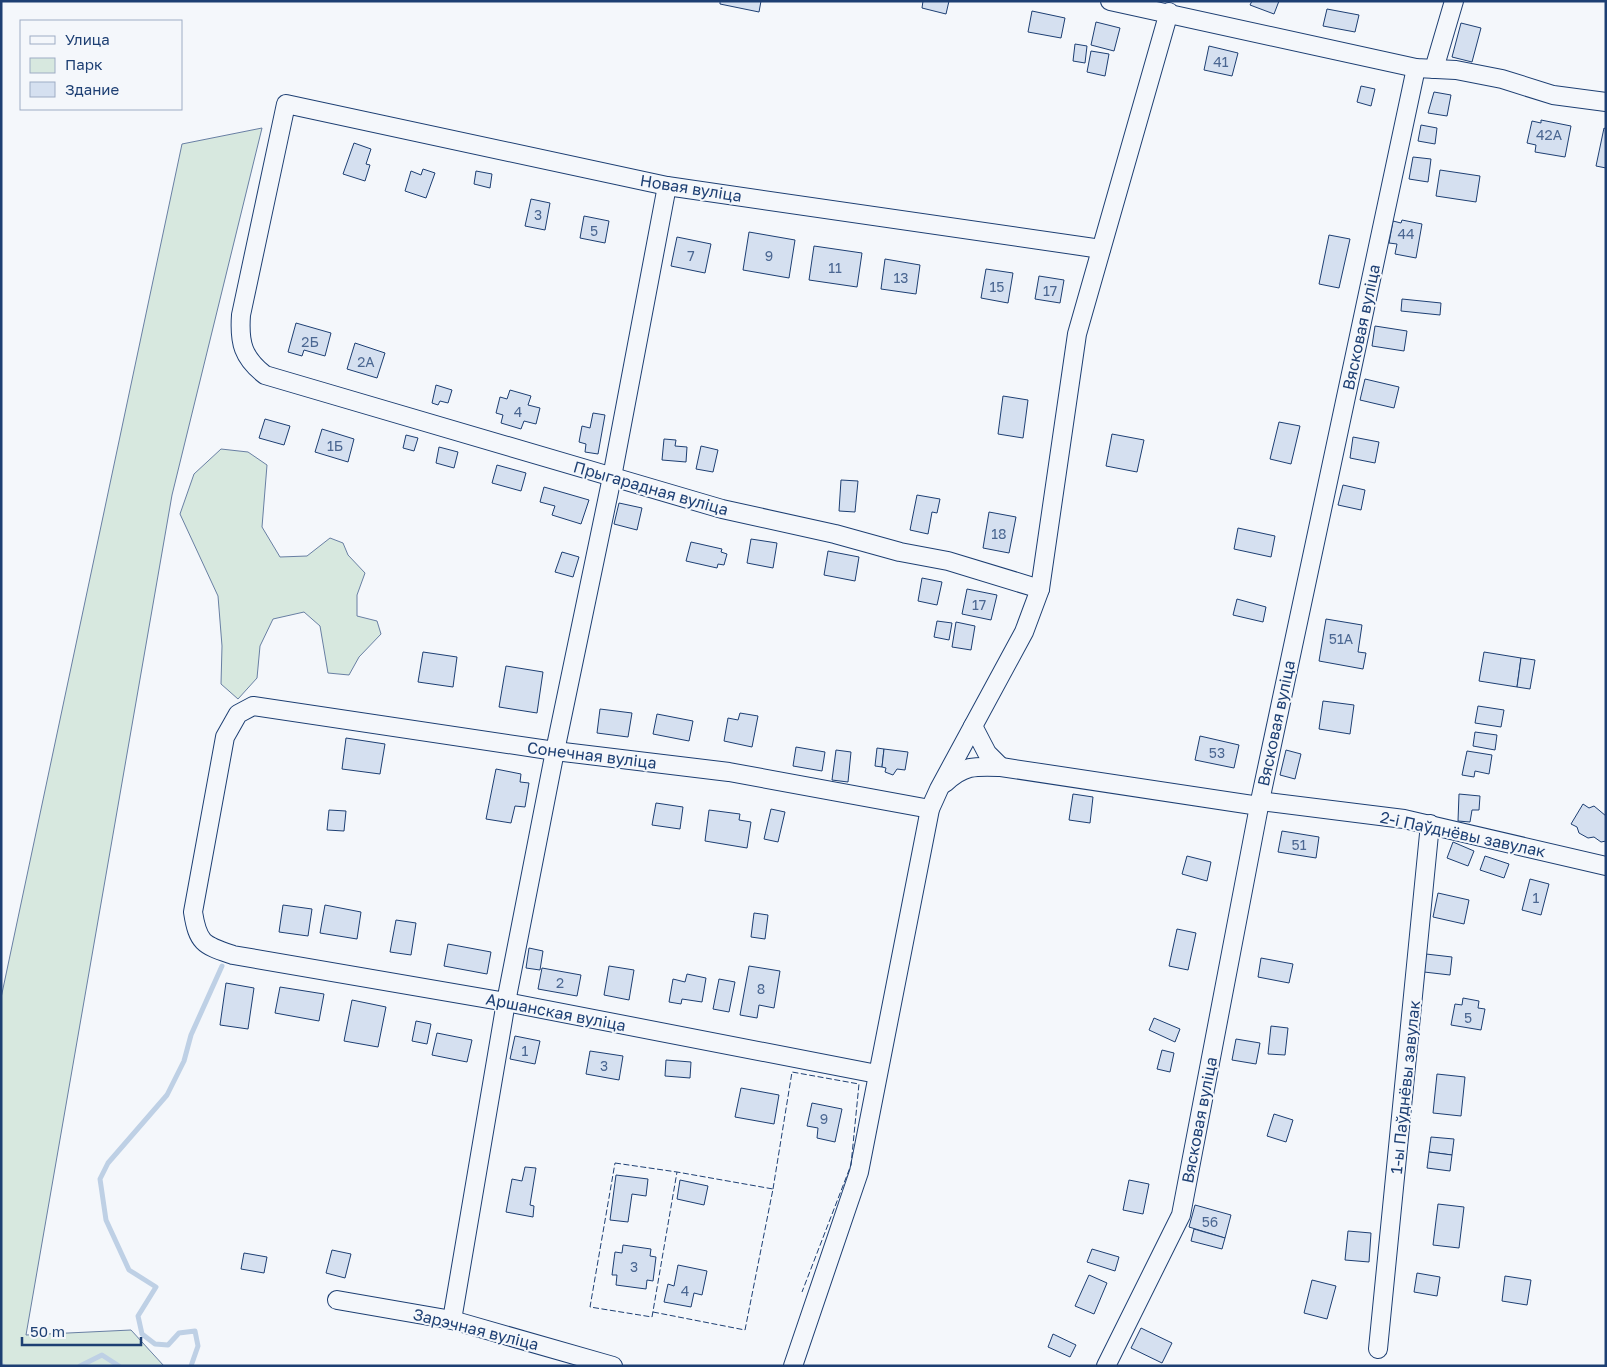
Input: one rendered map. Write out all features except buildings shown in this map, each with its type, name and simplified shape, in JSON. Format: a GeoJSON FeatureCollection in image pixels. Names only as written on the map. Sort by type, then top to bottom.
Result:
{"type":"FeatureCollection","features":[{"type":"Feature","properties":{"kind":"street"},"geometry":{"type":"LineString","coordinates":[[1110,1],[1169,12],[1416,68],[1456,70],[1502,79],[1553,95],[1606,102]]}},
{"type":"Feature","properties":{"kind":"street"},"geometry":{"type":"LineString","coordinates":[[1434,69],[1454,1]]}},
{"type":"Feature","properties":{"kind":"street"},"geometry":{"type":"LineString","coordinates":[[793,1366],[859,1172],[930,809],[1024,632],[1040,590],[1077,334],[1169,12]]}},
{"type":"Feature","properties":{"kind":"street","name":"Вясковая вуліца"},"geometry":{"type":"LineString","coordinates":[[1106,1366],[1181,1215],[1259,804],[1416,68]]}},
{"type":"Feature","properties":{"kind":"street","name":"Новая вуліца"},"geometry":{"type":"LineString","coordinates":[[265,375],[252,365],[243,349],[240,332],[241,315],[286,104],[667,186],[1101,250]]}},
{"type":"Feature","properties":{"kind":"street"},"geometry":{"type":"LineString","coordinates":[[452,1320],[506,1002],[555,750],[612,477],[667,186]]}},
{"type":"Feature","properties":{"kind":"street","name":"Прыгарадная вуліца"},"geometry":{"type":"LineString","coordinates":[[265,375],[722,509],[835,534],[900,552],[948,561],[1040,590]]}},
{"type":"Feature","properties":{"kind":"street","name":"Сонечная вуліца"},"geometry":{"type":"LineString","coordinates":[[253,706],[555,750],[729,772],[930,809]]}},
{"type":"Feature","properties":{"kind":"street","name":"Аршанская вуліца"},"geometry":{"type":"LineString","coordinates":[[253,706],[238,714],[225,737],[193,912],[196,934],[209,947],[233,955],[506,1002],[877,1074]]}},
{"type":"Feature","properties":{"kind":"street"},"geometry":{"type":"LineString","coordinates":[[973,726],[987,753],[1001,767]]}},
{"type":"Feature","properties":{"kind":"street","name":"2-і Паўднёвы завулак"},"geometry":{"type":"LineString","coordinates":[[939,789],[959,771],[978,766],[1001,767],[1259,804],[1430,824],[1606,866]]}},
{"type":"Feature","properties":{"kind":"street","name":"1-ы Паўднёвы завулак"},"geometry":{"type":"LineString","coordinates":[[1378,1349],[1430,824]]}},
{"type":"Feature","properties":{"kind":"street","name":"Зарэчная вуліца"},"geometry":{"type":"LineString","coordinates":[[337,1300],[452,1320],[613,1366]]}},
{"type":"Feature","properties":{"kind":"green space"},"geometry":{"type":"Polygon","coordinates":[[[262,128],[172,495],[26,1335],[131,1330],[164,1366],[1,1366],[1,998],[182,144],[262,128]]]}},
{"type":"Feature","properties":{"kind":"green space"},"geometry":{"type":"Polygon","coordinates":[[[221,449],[248,452],[267,465],[262,527],[280,557],[307,556],[330,538],[343,543],[348,555],[365,573],[357,595],[357,616],[377,621],[381,634],[359,657],[349,675],[328,673],[320,626],[304,612],[273,619],[260,646],[257,678],[238,699],[221,684],[222,646],[218,596],[180,514],[194,474],[221,449]]]}},
{"type":"Feature","properties":{"kind":"waterway"},"geometry":{"type":"LineString","coordinates":[[191,1366],[198,1346],[195,1331],[179,1333],[168,1345],[155,1344],[142,1334],[138,1316],[156,1287],[129,1270],[106,1220],[100,1179],[108,1163],[167,1095],[184,1061],[191,1035],[222,966]]}},
{"type":"Feature","properties":{"kind":"waterway"},"geometry":{"type":"LineString","coordinates":[[80,1366],[102,1355],[119,1366]]}},
{"type":"Feature","properties":{"kind":"fence"},"geometry":{"type":"LineString","coordinates":[[773,1189],[792,1072],[859,1084],[851,1165],[802,1292]]}},
{"type":"Feature","properties":{"kind":"fence"},"geometry":{"type":"LineString","coordinates":[[615,1163],[677,1172],[652,1317],[590,1307],[615,1163]]}},
{"type":"Feature","properties":{"kind":"fence"},"geometry":{"type":"LineString","coordinates":[[653,1312],[745,1330],[773,1189],[677,1172]]}}]}
